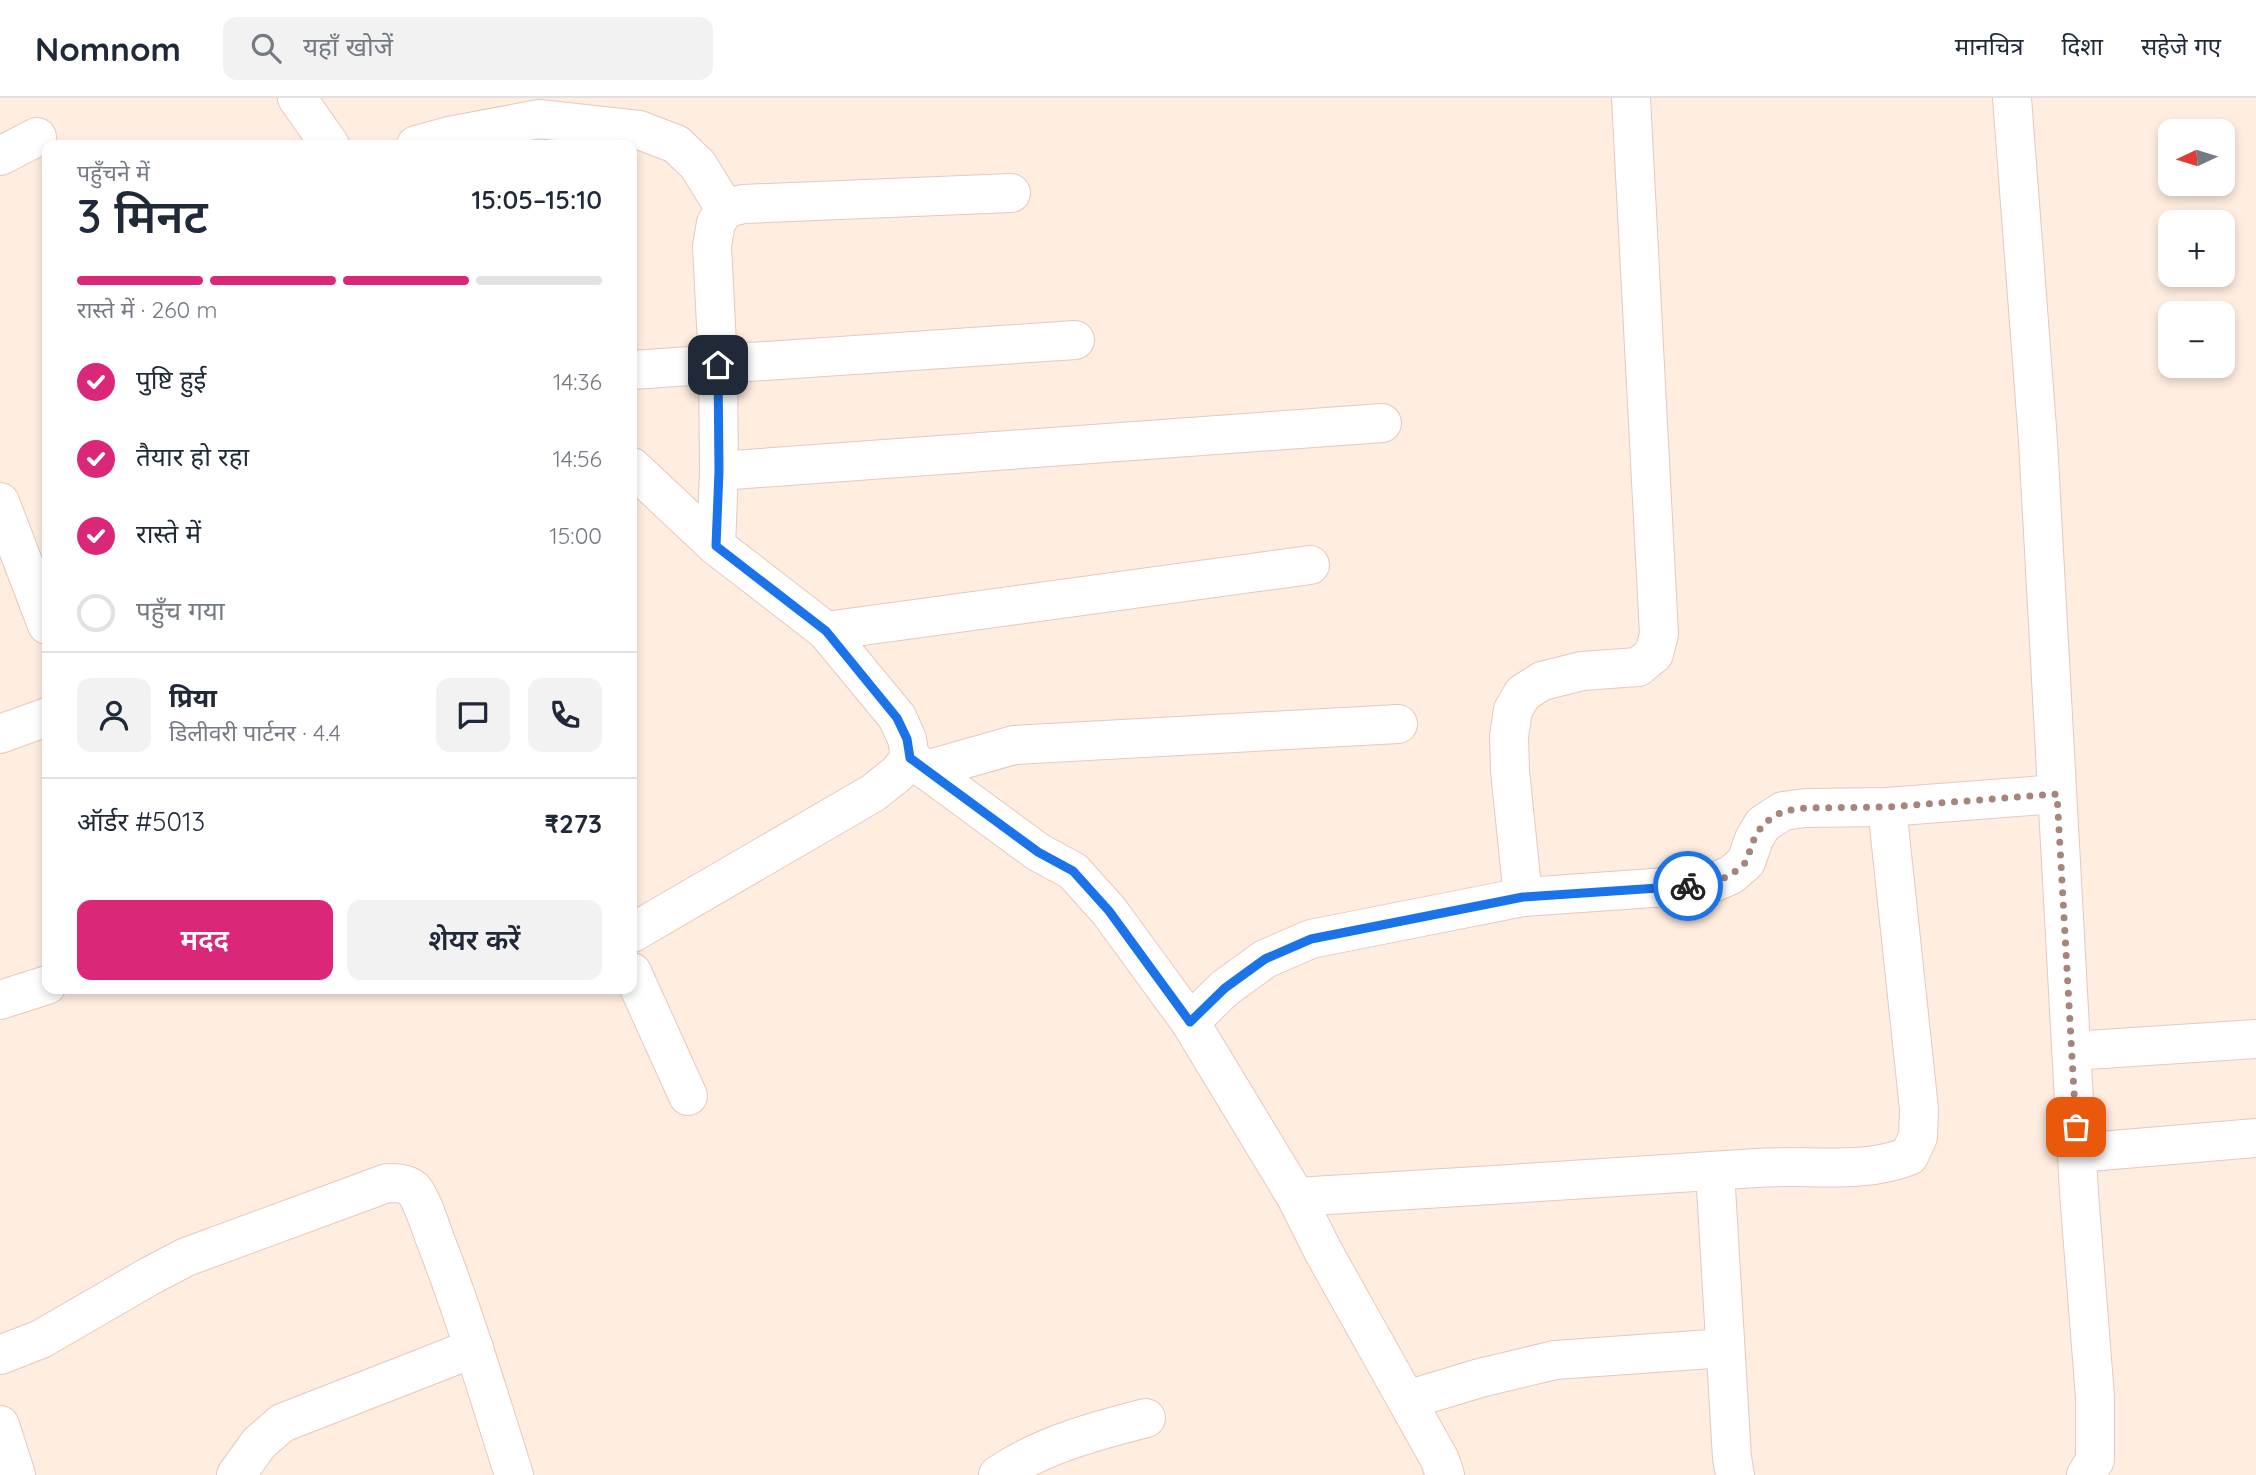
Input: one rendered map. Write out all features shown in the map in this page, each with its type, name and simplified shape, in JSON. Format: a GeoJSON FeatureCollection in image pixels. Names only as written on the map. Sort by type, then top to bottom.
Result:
{"type":"FeatureCollection","features":[{"type":"Feature","properties":{"kind":"street"},"geometry":{"type":"LineString","coordinates":[[297,98],[326,140]]}},
{"type":"Feature","properties":{"kind":"street"},"geometry":{"type":"LineString","coordinates":[[1523,897],[1510,771],[1509,736],[1513,710],[1523,693],[1542,681],[1581,671],[1638,667],[1654,654],[1659,634],[1631,98]]}},
{"type":"Feature","properties":{"kind":"street"},"geometry":{"type":"LineString","coordinates":[[2011,98],[2038,441],[2077,1153],[2095,1397],[2095,1460],[2086,1475]]}},
{"type":"Feature","properties":{"kind":"street"},"geometry":{"type":"LineString","coordinates":[[434,140],[539,119],[639,130],[676,144],[698,165],[725,209]]}},
{"type":"Feature","properties":{"kind":"street"},"geometry":{"type":"LineString","coordinates":[[0,156],[37,137]]}},
{"type":"Feature","properties":{"kind":"street"},"geometry":{"type":"LineString","coordinates":[[716,546],[719,471],[718,365],[712,246],[716,223],[725,209],[743,204],[1011,193]]}},
{"type":"Feature","properties":{"kind":"street"},"geometry":{"type":"LineString","coordinates":[[637,370],[1075,340]]}},
{"type":"Feature","properties":{"kind":"street"},"geometry":{"type":"LineString","coordinates":[[719,471],[1382,424]]}},
{"type":"Feature","properties":{"kind":"street"},"geometry":{"type":"LineString","coordinates":[[637,472],[716,546],[826,631],[897,718],[918,764],[1028,845],[1073,871],[1109,911],[1190,1022],[1296,1197],[1323,1251],[1440,1460],[1445,1475]]}},
{"type":"Feature","properties":{"kind":"street"},"geometry":{"type":"LineString","coordinates":[[0,502],[42,612]]}},
{"type":"Feature","properties":{"kind":"street"},"geometry":{"type":"LineString","coordinates":[[826,631],[1310,565]]}},
{"type":"Feature","properties":{"kind":"street"},"geometry":{"type":"LineString","coordinates":[[0,734],[42,719]]}},
{"type":"Feature","properties":{"kind":"street"},"geometry":{"type":"LineString","coordinates":[[637,930],[873,793],[898,773],[918,764],[1014,745],[1398,724]]}},
{"type":"Feature","properties":{"kind":"street"},"geometry":{"type":"LineString","coordinates":[[1190,1022],[1225,988],[1265,959],[1311,939],[1523,897],[1710,884],[1731,875],[1746,862],[1763,824],[1783,811],[1805,808],[1887,807],[2057,794]]}},
{"type":"Feature","properties":{"kind":"street"},"geometry":{"type":"LineString","coordinates":[[1296,1197],[1762,1167],[1867,1166],[1891,1163],[1909,1156],[1918,1138],[1919,1110],[1887,807]]}},
{"type":"Feature","properties":{"kind":"street"},"geometry":{"type":"LineString","coordinates":[[637,983],[688,1096]]}},
{"type":"Feature","properties":{"kind":"street"},"geometry":{"type":"LineString","coordinates":[[0,1000],[42,987]]}},
{"type":"Feature","properties":{"kind":"street"},"geometry":{"type":"LineString","coordinates":[[2072,1051],[2256,1040]]}},
{"type":"Feature","properties":{"kind":"street"},"geometry":{"type":"LineString","coordinates":[[2077,1153],[2256,1138]]}},
{"type":"Feature","properties":{"kind":"street"},"geometry":{"type":"LineString","coordinates":[[1715,1171],[1735,1475]]}},
{"type":"Feature","properties":{"kind":"street"},"geometry":{"type":"LineString","coordinates":[[0,1355],[41,1339],[186,1257],[387,1182],[400,1183],[413,1189],[422,1206],[474,1348],[514,1475]]}},
{"type":"Feature","properties":{"kind":"street"},"geometry":{"type":"LineString","coordinates":[[236,1475],[259,1443],[282,1423],[474,1348]]}},
{"type":"Feature","properties":{"kind":"street"},"geometry":{"type":"LineString","coordinates":[[1407,1400],[1480,1378],[1555,1360],[1725,1348]]}},
{"type":"Feature","properties":{"kind":"street"},"geometry":{"type":"LineString","coordinates":[[998,1475],[1032,1454],[1103,1429],[1146,1418]]}},
{"type":"Feature","properties":{"kind":"street"},"geometry":{"type":"LineString","coordinates":[[0,1425],[16,1475]]}},
{"type":"Feature","properties":{"kind":"way so far"},"geometry":{"type":"LineString","coordinates":[[1688,886],[1710,884],[1731,875],[1746,862],[1763,824],[1783,811],[1805,808],[1887,807],[2057,794],[2076,1127]]}},
{"type":"Feature","properties":{"kind":"route"},"geometry":{"type":"LineString","coordinates":[[718,365],[719,471],[716,546],[826,631],[897,718],[907,739],[910,758],[1038,852],[1073,871],[1109,911],[1190,1022],[1225,988],[1265,959],[1311,939],[1523,897],[1688,886]]}}]}
